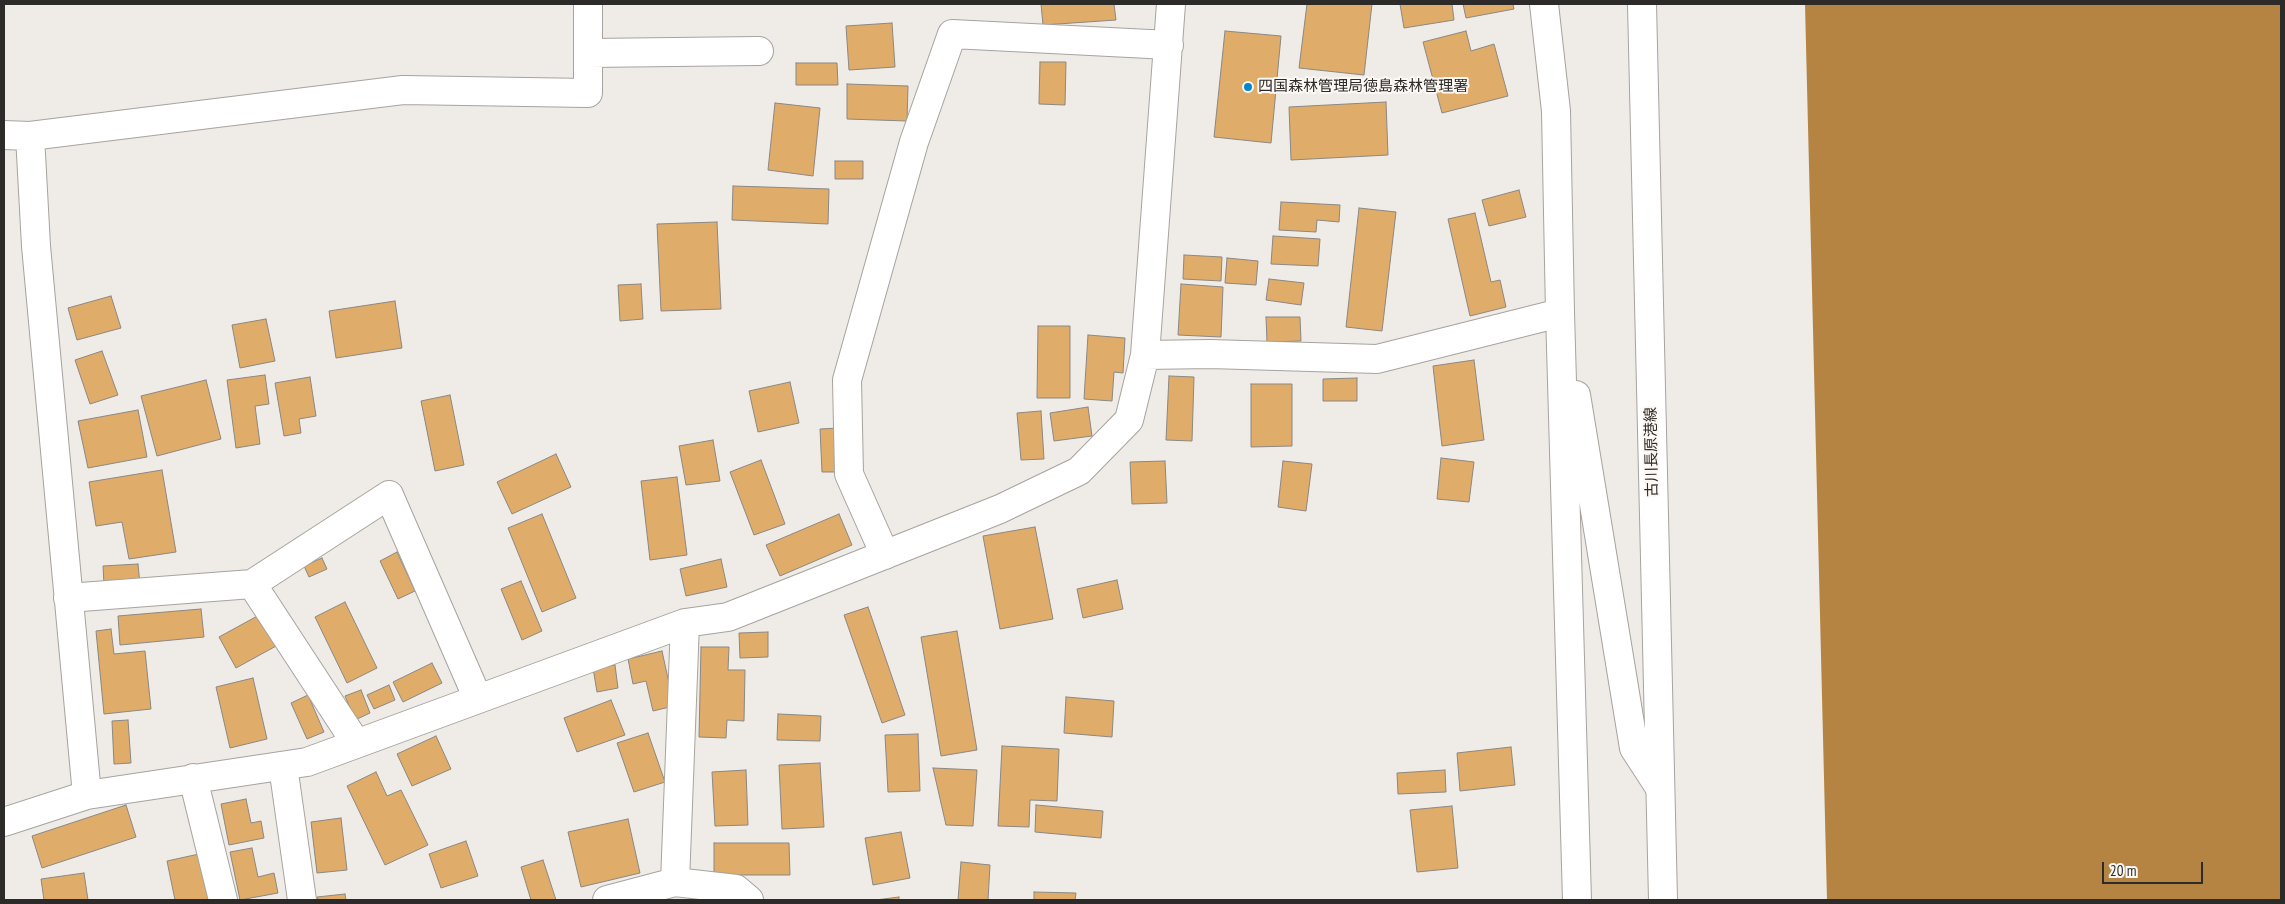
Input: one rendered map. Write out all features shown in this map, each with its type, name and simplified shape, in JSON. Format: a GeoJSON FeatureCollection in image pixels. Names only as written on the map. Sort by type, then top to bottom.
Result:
{"type":"FeatureCollection","features":[{"type":"Feature","properties":{"kind":"street"},"geometry":{"type":"LineString","coordinates":[[88,795],[36,246],[17,135],[403,90],[588,93],[588,4]]}},
{"type":"Feature","properties":{"kind":"street"},"geometry":{"type":"LineString","coordinates":[[4,822],[88,795],[306,762],[685,623],[728,617],[1000,509],[1079,471],[1129,420],[1146,355],[1171,4]]}},
{"type":"Feature","properties":{"kind":"street"},"geometry":{"type":"LineString","coordinates":[[1544,4],[1556,111],[1577,900]]}},
{"type":"Feature","properties":{"kind":"street","name":"古川長原港線"},"geometry":{"type":"LineString","coordinates":[[1642,4],[1663,900]]}},
{"type":"Feature","properties":{"kind":"street"},"geometry":{"type":"LineString","coordinates":[[885,555],[849,474],[847,380],[914,142],[952,34],[1169,45]]}},
{"type":"Feature","properties":{"kind":"street"},"geometry":{"type":"LineString","coordinates":[[588,53],[759,51]]}},
{"type":"Feature","properties":{"kind":"street"},"geometry":{"type":"LineString","coordinates":[[1146,355],[1210,354],[1377,360],[1560,313]]}},
{"type":"Feature","properties":{"kind":"street"},"geometry":{"type":"LineString","coordinates":[[1560,313],[1579,411],[1634,748],[1660,788]]}},
{"type":"Feature","properties":{"kind":"street"},"geometry":{"type":"LineString","coordinates":[[68,598],[252,584],[389,495],[478,699]]}},
{"type":"Feature","properties":{"kind":"street"},"geometry":{"type":"LineString","coordinates":[[252,584],[356,743]]}},
{"type":"Feature","properties":{"kind":"street"},"geometry":{"type":"LineString","coordinates":[[675,882],[685,623]]}},
{"type":"Feature","properties":{"kind":"street"},"geometry":{"type":"LineString","coordinates":[[283,766],[302,900]]}},
{"type":"Feature","properties":{"kind":"street"},"geometry":{"type":"LineString","coordinates":[[193,778],[223,900]]}},
{"type":"Feature","properties":{"kind":"street"},"geometry":{"type":"LineString","coordinates":[[607,900],[675,882],[736,889],[749,900]]}},
{"type":"Feature","properties":{"kind":"shaded area"},"geometry":{"type":"Polygon","coordinates":[[[1805,4],[2281,4],[2281,900],[1827,900],[1805,4]]]}},
{"type":"Feature","properties":{"kind":"building"},"geometry":{"type":"Polygon","coordinates":[[[1041,4],[1114,4],[1116,20],[1043,25],[1041,4]]]}},
{"type":"Feature","properties":{"kind":"building"},"geometry":{"type":"Polygon","coordinates":[[[1307,4],[1372,4],[1364,75],[1299,68],[1307,4]]]}},
{"type":"Feature","properties":{"kind":"building"},"geometry":{"type":"Polygon","coordinates":[[[1400,4],[1452,4],[1454,20],[1404,28],[1400,4]]]}},
{"type":"Feature","properties":{"kind":"building"},"geometry":{"type":"Polygon","coordinates":[[[1463,4],[1513,4],[1514,9],[1466,18],[1463,4]]]}},
{"type":"Feature","properties":{"kind":"building"},"geometry":{"type":"Polygon","coordinates":[[[892,23],[895,67],[849,70],[846,26],[892,23]]]}},
{"type":"Feature","properties":{"kind":"building","name":"四国森林管理局徳島森林管理署"},"geometry":{"type":"Polygon","coordinates":[[[1225,31],[1281,36],[1271,143],[1214,137],[1225,31]]]}},
{"type":"Feature","properties":{"kind":"building"},"geometry":{"type":"Polygon","coordinates":[[[1466,31],[1471,51],[1494,44],[1508,96],[1442,113],[1423,42],[1466,31]]]}},
{"type":"Feature","properties":{"kind":"building"},"geometry":{"type":"Polygon","coordinates":[[[1040,62],[1066,62],[1065,105],[1039,104],[1040,62]]]}},
{"type":"Feature","properties":{"kind":"building"},"geometry":{"type":"Polygon","coordinates":[[[796,63],[837,63],[838,85],[796,85],[796,63]]]}},
{"type":"Feature","properties":{"kind":"building"},"geometry":{"type":"Polygon","coordinates":[[[847,84],[908,86],[907,121],[847,119],[847,84]]]}},
{"type":"Feature","properties":{"kind":"building"},"geometry":{"type":"Polygon","coordinates":[[[1386,102],[1388,155],[1291,160],[1289,107],[1386,102]]]}},
{"type":"Feature","properties":{"kind":"building"},"geometry":{"type":"Polygon","coordinates":[[[775,103],[820,108],[813,176],[768,170],[775,103]]]}},
{"type":"Feature","properties":{"kind":"building"},"geometry":{"type":"Polygon","coordinates":[[[835,161],[863,161],[863,179],[835,179],[835,161]]]}},
{"type":"Feature","properties":{"kind":"building"},"geometry":{"type":"Polygon","coordinates":[[[733,186],[829,189],[828,224],[732,220],[733,186]]]}},
{"type":"Feature","properties":{"kind":"building"},"geometry":{"type":"Polygon","coordinates":[[[1519,190],[1526,217],[1489,226],[1482,200],[1519,190]]]}},
{"type":"Feature","properties":{"kind":"building"},"geometry":{"type":"Polygon","coordinates":[[[1281,202],[1340,205],[1339,222],[1317,220],[1316,232],[1279,230],[1281,202]]]}},
{"type":"Feature","properties":{"kind":"building"},"geometry":{"type":"Polygon","coordinates":[[[1359,208],[1396,212],[1382,331],[1346,327],[1359,208]]]}},
{"type":"Feature","properties":{"kind":"building"},"geometry":{"type":"Polygon","coordinates":[[[1475,213],[1491,282],[1500,280],[1506,307],[1470,316],[1448,219],[1475,213]]]}},
{"type":"Feature","properties":{"kind":"building"},"geometry":{"type":"Polygon","coordinates":[[[717,222],[721,309],[661,311],[657,224],[717,222]]]}},
{"type":"Feature","properties":{"kind":"building"},"geometry":{"type":"Polygon","coordinates":[[[1273,236],[1320,239],[1318,266],[1271,264],[1273,236]]]}},
{"type":"Feature","properties":{"kind":"building"},"geometry":{"type":"Polygon","coordinates":[[[1184,255],[1222,257],[1221,281],[1183,279],[1184,255]]]}},
{"type":"Feature","properties":{"kind":"building"},"geometry":{"type":"Polygon","coordinates":[[[1227,258],[1258,261],[1256,285],[1225,283],[1227,258]]]}},
{"type":"Feature","properties":{"kind":"building"},"geometry":{"type":"Polygon","coordinates":[[[1269,279],[1304,283],[1301,305],[1266,300],[1269,279]]]}},
{"type":"Feature","properties":{"kind":"building"},"geometry":{"type":"Polygon","coordinates":[[[641,284],[643,319],[620,321],[618,285],[641,284]]]}},
{"type":"Feature","properties":{"kind":"building"},"geometry":{"type":"Polygon","coordinates":[[[1181,284],[1223,287],[1221,337],[1178,335],[1181,284]]]}},
{"type":"Feature","properties":{"kind":"building"},"geometry":{"type":"Polygon","coordinates":[[[111,296],[121,328],[77,340],[68,308],[111,296]]]}},
{"type":"Feature","properties":{"kind":"building"},"geometry":{"type":"Polygon","coordinates":[[[395,301],[402,348],[336,358],[329,311],[395,301]]]}},
{"type":"Feature","properties":{"kind":"building"},"geometry":{"type":"Polygon","coordinates":[[[1266,317],[1300,317],[1301,341],[1267,342],[1266,317]]]}},
{"type":"Feature","properties":{"kind":"building"},"geometry":{"type":"Polygon","coordinates":[[[266,319],[275,361],[240,368],[232,325],[266,319]]]}},
{"type":"Feature","properties":{"kind":"building"},"geometry":{"type":"Polygon","coordinates":[[[1038,326],[1070,326],[1070,398],[1037,398],[1038,326]]]}},
{"type":"Feature","properties":{"kind":"building"},"geometry":{"type":"Polygon","coordinates":[[[1088,335],[1125,338],[1123,373],[1114,372],[1112,401],[1084,399],[1088,335]]]}},
{"type":"Feature","properties":{"kind":"building"},"geometry":{"type":"Polygon","coordinates":[[[102,351],[118,395],[90,404],[75,360],[102,351]]]}},
{"type":"Feature","properties":{"kind":"building"},"geometry":{"type":"Polygon","coordinates":[[[1474,360],[1484,440],[1442,446],[1433,366],[1474,360]]]}},
{"type":"Feature","properties":{"kind":"building"},"geometry":{"type":"Polygon","coordinates":[[[265,375],[269,404],[255,406],[260,444],[236,448],[227,380],[265,375]]]}},
{"type":"Feature","properties":{"kind":"building"},"geometry":{"type":"Polygon","coordinates":[[[1169,376],[1194,377],[1192,441],[1166,440],[1169,376]]]}},
{"type":"Feature","properties":{"kind":"building"},"geometry":{"type":"Polygon","coordinates":[[[310,377],[316,416],[299,419],[301,433],[284,436],[275,383],[310,377]]]}},
{"type":"Feature","properties":{"kind":"building"},"geometry":{"type":"Polygon","coordinates":[[[1357,378],[1357,401],[1323,401],[1323,379],[1357,378]]]}},
{"type":"Feature","properties":{"kind":"building"},"geometry":{"type":"Polygon","coordinates":[[[206,380],[221,439],[157,456],[141,396],[206,380]]]}},
{"type":"Feature","properties":{"kind":"building"},"geometry":{"type":"Polygon","coordinates":[[[790,382],[799,423],[758,432],[749,391],[790,382]]]}},
{"type":"Feature","properties":{"kind":"building"},"geometry":{"type":"Polygon","coordinates":[[[1251,384],[1292,384],[1292,446],[1251,447],[1251,384]]]}},
{"type":"Feature","properties":{"kind":"building"},"geometry":{"type":"Polygon","coordinates":[[[450,395],[464,465],[435,471],[421,401],[450,395]]]}},
{"type":"Feature","properties":{"kind":"building"},"geometry":{"type":"Polygon","coordinates":[[[1088,407],[1092,436],[1054,441],[1050,413],[1088,407]]]}},
{"type":"Feature","properties":{"kind":"building"},"geometry":{"type":"Polygon","coordinates":[[[138,410],[147,457],[88,468],[78,421],[138,410]]]}},
{"type":"Feature","properties":{"kind":"building"},"geometry":{"type":"Polygon","coordinates":[[[1041,411],[1044,459],[1021,460],[1017,413],[1041,411]]]}},
{"type":"Feature","properties":{"kind":"building"},"geometry":{"type":"Polygon","coordinates":[[[839,428],[842,472],[822,472],[820,429],[839,428]]]}},
{"type":"Feature","properties":{"kind":"building"},"geometry":{"type":"Polygon","coordinates":[[[713,440],[720,481],[686,485],[679,446],[713,440]]]}},
{"type":"Feature","properties":{"kind":"building"},"geometry":{"type":"Polygon","coordinates":[[[556,454],[571,487],[512,514],[497,482],[556,454]]]}},
{"type":"Feature","properties":{"kind":"building"},"geometry":{"type":"Polygon","coordinates":[[[1441,458],[1474,462],[1469,502],[1437,499],[1441,458]]]}},
{"type":"Feature","properties":{"kind":"building"},"geometry":{"type":"Polygon","coordinates":[[[761,460],[785,524],[754,535],[730,472],[761,460]]]}},
{"type":"Feature","properties":{"kind":"building"},"geometry":{"type":"Polygon","coordinates":[[[1165,461],[1167,503],[1132,504],[1130,462],[1165,461]]]}},
{"type":"Feature","properties":{"kind":"building"},"geometry":{"type":"Polygon","coordinates":[[[1283,461],[1312,464],[1306,511],[1278,507],[1283,461]]]}},
{"type":"Feature","properties":{"kind":"building"},"geometry":{"type":"Polygon","coordinates":[[[162,470],[176,552],[129,559],[122,522],[96,526],[89,482],[162,470]]]}},
{"type":"Feature","properties":{"kind":"building"},"geometry":{"type":"Polygon","coordinates":[[[677,477],[687,555],[650,560],[641,481],[677,477]]]}},
{"type":"Feature","properties":{"kind":"building"},"geometry":{"type":"Polygon","coordinates":[[[542,514],[576,598],[542,612],[508,528],[542,514]]]}},
{"type":"Feature","properties":{"kind":"building"},"geometry":{"type":"Polygon","coordinates":[[[839,514],[852,545],[780,576],[766,545],[839,514]]]}},
{"type":"Feature","properties":{"kind":"building"},"geometry":{"type":"Polygon","coordinates":[[[1035,527],[1053,619],[1000,629],[983,536],[1035,527]]]}},
{"type":"Feature","properties":{"kind":"building"},"geometry":{"type":"Polygon","coordinates":[[[397,552],[415,591],[398,599],[380,561],[397,552]]]}},
{"type":"Feature","properties":{"kind":"building"},"geometry":{"type":"Polygon","coordinates":[[[322,558],[327,569],[309,577],[304,566],[322,558]]]}},
{"type":"Feature","properties":{"kind":"building"},"geometry":{"type":"Polygon","coordinates":[[[721,559],[727,587],[686,596],[680,569],[721,559]]]}},
{"type":"Feature","properties":{"kind":"building"},"geometry":{"type":"Polygon","coordinates":[[[138,564],[140,584],[104,585],[103,566],[138,564]]]}},
{"type":"Feature","properties":{"kind":"building"},"geometry":{"type":"Polygon","coordinates":[[[1117,580],[1123,609],[1083,618],[1077,589],[1117,580]]]}},
{"type":"Feature","properties":{"kind":"building"},"geometry":{"type":"Polygon","coordinates":[[[521,581],[542,631],[522,640],[501,589],[521,581]]]}},
{"type":"Feature","properties":{"kind":"building"},"geometry":{"type":"Polygon","coordinates":[[[345,602],[377,668],[347,683],[315,617],[345,602]]]}},
{"type":"Feature","properties":{"kind":"building"},"geometry":{"type":"Polygon","coordinates":[[[868,607],[905,715],[882,723],[844,615],[868,607]]]}},
{"type":"Feature","properties":{"kind":"building"},"geometry":{"type":"Polygon","coordinates":[[[201,609],[204,637],[120,645],[118,616],[201,609]]]}},
{"type":"Feature","properties":{"kind":"building"},"geometry":{"type":"Polygon","coordinates":[[[261,614],[278,645],[236,668],[219,637],[261,614]]]}},
{"type":"Feature","properties":{"kind":"building"},"geometry":{"type":"Polygon","coordinates":[[[111,629],[114,654],[145,651],[151,709],[104,714],[96,631],[111,629]]]}},
{"type":"Feature","properties":{"kind":"building"},"geometry":{"type":"Polygon","coordinates":[[[957,631],[977,750],[941,756],[921,637],[957,631]]]}},
{"type":"Feature","properties":{"kind":"building"},"geometry":{"type":"Polygon","coordinates":[[[768,632],[768,657],[740,658],[739,633],[768,632]]]}},
{"type":"Feature","properties":{"kind":"building"},"geometry":{"type":"Polygon","coordinates":[[[701,647],[729,647],[728,670],[745,670],[744,721],[727,720],[726,738],[699,737],[701,647]]]}},
{"type":"Feature","properties":{"kind":"building"},"geometry":{"type":"Polygon","coordinates":[[[662,651],[674,706],[653,711],[646,681],[633,684],[628,659],[662,651]]]}},
{"type":"Feature","properties":{"kind":"building"},"geometry":{"type":"Polygon","coordinates":[[[432,663],[442,683],[403,702],[393,682],[432,663]]]}},
{"type":"Feature","properties":{"kind":"building"},"geometry":{"type":"Polygon","coordinates":[[[615,665],[618,688],[597,692],[593,668],[615,665]]]}},
{"type":"Feature","properties":{"kind":"building"},"geometry":{"type":"Polygon","coordinates":[[[253,678],[267,739],[230,748],[216,687],[253,678]]]}},
{"type":"Feature","properties":{"kind":"building"},"geometry":{"type":"Polygon","coordinates":[[[389,685],[395,700],[374,709],[367,695],[389,685]]]}},
{"type":"Feature","properties":{"kind":"building"},"geometry":{"type":"Polygon","coordinates":[[[361,690],[370,713],[355,720],[345,696],[361,690]]]}},
{"type":"Feature","properties":{"kind":"building"},"geometry":{"type":"Polygon","coordinates":[[[308,695],[324,732],[307,739],[291,703],[308,695]]]}},
{"type":"Feature","properties":{"kind":"building"},"geometry":{"type":"Polygon","coordinates":[[[1066,697],[1114,701],[1112,737],[1064,733],[1066,697]]]}},
{"type":"Feature","properties":{"kind":"building"},"geometry":{"type":"Polygon","coordinates":[[[611,700],[625,735],[577,752],[564,718],[611,700]]]}},
{"type":"Feature","properties":{"kind":"building"},"geometry":{"type":"Polygon","coordinates":[[[778,714],[821,716],[820,741],[777,740],[778,714]]]}},
{"type":"Feature","properties":{"kind":"building"},"geometry":{"type":"Polygon","coordinates":[[[128,720],[131,763],[114,764],[112,721],[128,720]]]}},
{"type":"Feature","properties":{"kind":"building"},"geometry":{"type":"Polygon","coordinates":[[[648,733],[665,782],[634,792],[617,743],[648,733]]]}},
{"type":"Feature","properties":{"kind":"building"},"geometry":{"type":"Polygon","coordinates":[[[918,734],[920,791],[888,792],[885,735],[918,734]]]}},
{"type":"Feature","properties":{"kind":"building"},"geometry":{"type":"Polygon","coordinates":[[[436,736],[451,769],[412,786],[397,754],[436,736]]]}},
{"type":"Feature","properties":{"kind":"building"},"geometry":{"type":"Polygon","coordinates":[[[1002,746],[1059,749],[1057,801],[1030,800],[1029,827],[998,826],[1002,746]]]}},
{"type":"Feature","properties":{"kind":"building"},"geometry":{"type":"Polygon","coordinates":[[[1511,747],[1515,785],[1460,791],[1457,753],[1511,747]]]}},
{"type":"Feature","properties":{"kind":"building"},"geometry":{"type":"Polygon","coordinates":[[[820,763],[824,827],[782,829],[779,765],[820,763]]]}},
{"type":"Feature","properties":{"kind":"building"},"geometry":{"type":"Polygon","coordinates":[[[933,768],[977,770],[973,826],[946,825],[933,768]]]}},
{"type":"Feature","properties":{"kind":"building"},"geometry":{"type":"Polygon","coordinates":[[[746,770],[748,825],[715,826],[712,772],[746,770]]]}},
{"type":"Feature","properties":{"kind":"building"},"geometry":{"type":"Polygon","coordinates":[[[1445,770],[1446,792],[1398,794],[1397,773],[1445,770]]]}},
{"type":"Feature","properties":{"kind":"building"},"geometry":{"type":"Polygon","coordinates":[[[376,772],[387,796],[401,790],[428,845],[385,865],[347,786],[376,772]]]}},
{"type":"Feature","properties":{"kind":"building"},"geometry":{"type":"Polygon","coordinates":[[[246,799],[251,823],[261,821],[264,838],[229,845],[221,804],[246,799]]]}},
{"type":"Feature","properties":{"kind":"building"},"geometry":{"type":"Polygon","coordinates":[[[126,805],[136,837],[42,868],[32,836],[126,805]]]}},
{"type":"Feature","properties":{"kind":"building"},"geometry":{"type":"Polygon","coordinates":[[[1036,805],[1103,811],[1101,838],[1035,832],[1036,805]]]}},
{"type":"Feature","properties":{"kind":"building"},"geometry":{"type":"Polygon","coordinates":[[[1452,806],[1458,868],[1417,872],[1410,810],[1452,806]]]}},
{"type":"Feature","properties":{"kind":"building"},"geometry":{"type":"Polygon","coordinates":[[[341,818],[347,870],[317,873],[311,822],[341,818]]]}},
{"type":"Feature","properties":{"kind":"building"},"geometry":{"type":"Polygon","coordinates":[[[628,819],[640,873],[581,887],[568,832],[628,819]]]}},
{"type":"Feature","properties":{"kind":"building"},"geometry":{"type":"Polygon","coordinates":[[[901,832],[910,878],[873,885],[865,838],[901,832]]]}},
{"type":"Feature","properties":{"kind":"building"},"geometry":{"type":"Polygon","coordinates":[[[466,841],[478,876],[441,888],[429,854],[466,841]]]}},
{"type":"Feature","properties":{"kind":"building"},"geometry":{"type":"Polygon","coordinates":[[[714,843],[789,843],[790,875],[714,875],[714,843]]]}},
{"type":"Feature","properties":{"kind":"building"},"geometry":{"type":"Polygon","coordinates":[[[252,848],[258,877],[274,873],[278,893],[240,900],[230,852],[252,848]]]}},
{"type":"Feature","properties":{"kind":"building"},"geometry":{"type":"Polygon","coordinates":[[[199,854],[209,900],[175,900],[167,861],[199,854]]]}},
{"type":"Feature","properties":{"kind":"building"},"geometry":{"type":"Polygon","coordinates":[[[543,860],[556,900],[531,900],[521,867],[543,860]]]}},
{"type":"Feature","properties":{"kind":"building"},"geometry":{"type":"Polygon","coordinates":[[[961,862],[990,865],[988,900],[958,900],[961,862]]]}},
{"type":"Feature","properties":{"kind":"building"},"geometry":{"type":"Polygon","coordinates":[[[84,873],[88,900],[44,900],[41,879],[84,873]]]}},
{"type":"Feature","properties":{"kind":"building"},"geometry":{"type":"Polygon","coordinates":[[[1034,892],[1076,893],[1075,900],[1034,900],[1034,892]]]}},
{"type":"Feature","properties":{"kind":"building"},"geometry":{"type":"Polygon","coordinates":[[[345,894],[346,900],[318,900],[317,897],[345,894]]]}},
{"type":"Feature","properties":{"kind":"building"},"geometry":{"type":"Polygon","coordinates":[[[899,897],[899,900],[876,900],[899,897]]]}},
{"type":"Feature","properties":{"kind":"place","name":"四国森林管理局徳島森林管理署"},"geometry":{"type":"Point","coordinates":[1248,87]}}]}
